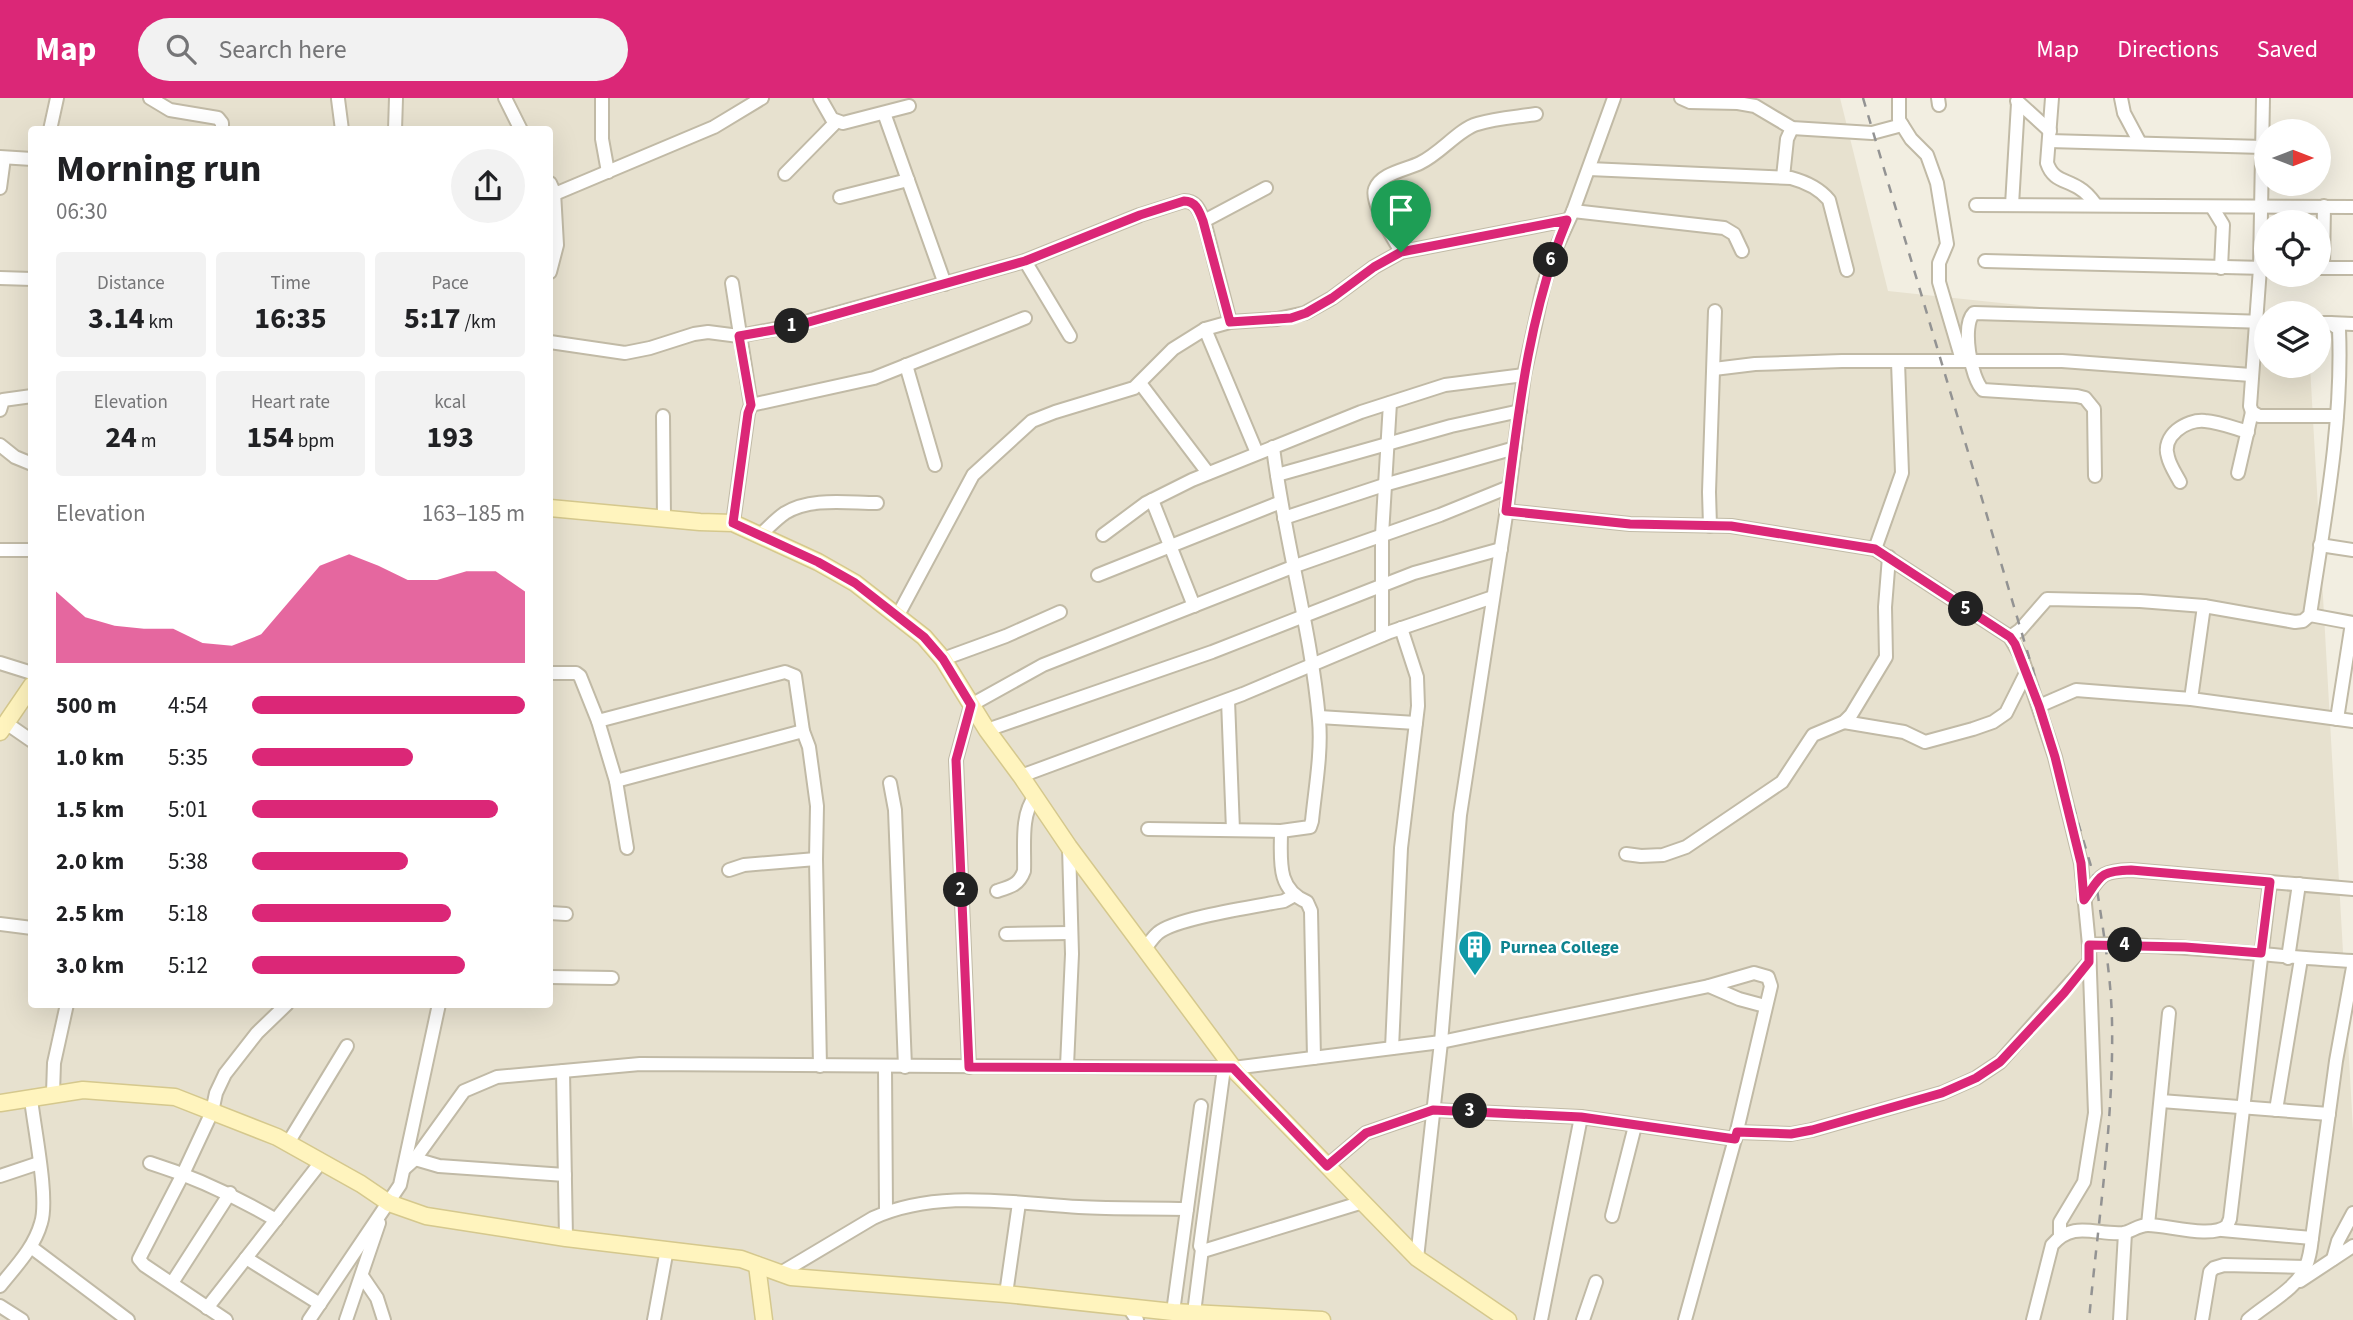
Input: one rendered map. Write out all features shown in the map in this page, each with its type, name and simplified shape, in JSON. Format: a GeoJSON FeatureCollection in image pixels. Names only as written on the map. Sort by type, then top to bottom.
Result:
{"type":"FeatureCollection","features":[{"type":"Feature","properties":{"kind":"street"},"geometry":{"type":"LineString","coordinates":[[51,126],[57,98]]}},
{"type":"Feature","properties":{"kind":"street"},"geometry":{"type":"LineString","coordinates":[[150,98],[170,110],[218,118],[222,126]]}},
{"type":"Feature","properties":{"kind":"street"},"geometry":{"type":"LineString","coordinates":[[395,126],[396,98]]}},
{"type":"Feature","properties":{"kind":"street"},"geometry":{"type":"LineString","coordinates":[[505,98],[519,126]]}},
{"type":"Feature","properties":{"kind":"street"},"geometry":{"type":"LineString","coordinates":[[602,98],[602,139],[608,172]]}},
{"type":"Feature","properties":{"kind":"street"},"geometry":{"type":"LineString","coordinates":[[553,190],[608,172],[714,127],[762,98]]}},
{"type":"Feature","properties":{"kind":"street"},"geometry":{"type":"LineString","coordinates":[[820,98],[836,122],[843,123],[909,106]]}},
{"type":"Feature","properties":{"kind":"street"},"geometry":{"type":"LineString","coordinates":[[1417,1258],[1441,1042],[1460,815],[1501,549],[1524,375],[1543,288],[1614,98]]}},
{"type":"Feature","properties":{"kind":"street"},"geometry":{"type":"LineString","coordinates":[[1681,98],[1690,102],[1755,106],[1792,128],[1872,133],[1902,125]]}},
{"type":"Feature","properties":{"kind":"street"},"geometry":{"type":"LineString","coordinates":[[1899,98],[1899,120],[1911,139],[1927,155],[1937,183],[1947,244],[1939,263],[1939,282],[1966,360],[1976,380],[1983,390],[2077,396],[2090,402],[2094,409],[2095,476]]}},
{"type":"Feature","properties":{"kind":"street"},"geometry":{"type":"LineString","coordinates":[[2052,98],[2047,163],[2052,175],[2077,186],[2096,205]]}},
{"type":"Feature","properties":{"kind":"street"},"geometry":{"type":"LineString","coordinates":[[2121,98],[2124,113],[2140,143]]}},
{"type":"Feature","properties":{"kind":"street"},"geometry":{"type":"LineString","coordinates":[[2263,98],[2263,119]]}},
{"type":"Feature","properties":{"kind":"street"},"geometry":{"type":"LineString","coordinates":[[338,99],[341,126]]}},
{"type":"Feature","properties":{"kind":"street"},"geometry":{"type":"LineString","coordinates":[[2017,101],[2050,136],[2140,143],[2254,146]]}},
{"type":"Feature","properties":{"kind":"street"},"geometry":{"type":"LineString","coordinates":[[2012,205],[2017,101]]}},
{"type":"Feature","properties":{"kind":"street"},"geometry":{"type":"LineString","coordinates":[[884,113],[946,285]]}},
{"type":"Feature","properties":{"kind":"street"},"geometry":{"type":"LineString","coordinates":[[1401,252],[1373,199],[1375,188],[1383,179],[1422,162],[1450,144],[1468,127],[1536,114]]}},
{"type":"Feature","properties":{"kind":"street"},"geometry":{"type":"LineString","coordinates":[[785,174],[836,122]]}},
{"type":"Feature","properties":{"kind":"street"},"geometry":{"type":"LineString","coordinates":[[1783,177],[1787,139],[1792,128]]}},
{"type":"Feature","properties":{"kind":"street"},"geometry":{"type":"LineString","coordinates":[[0,188],[2,158],[28,159]]}},
{"type":"Feature","properties":{"kind":"street"},"geometry":{"type":"LineString","coordinates":[[1589,169],[1783,177],[1803,181],[1822,192],[1829,200],[1847,270]]}},
{"type":"Feature","properties":{"kind":"street"},"geometry":{"type":"LineString","coordinates":[[839,197],[908,180]]}},
{"type":"Feature","properties":{"kind":"street"},"geometry":{"type":"LineString","coordinates":[[1203,221],[1266,188]]}},
{"type":"Feature","properties":{"kind":"street"},"geometry":{"type":"LineString","coordinates":[[2262,196],[2262,210]]}},
{"type":"Feature","properties":{"kind":"street"},"geometry":{"type":"LineString","coordinates":[[553,342],[625,353],[694,334],[708,332],[739,336],[791,327],[1025,261],[1140,215],[1184,201],[1191,201],[1196,206],[1203,221],[1230,322]]}},
{"type":"Feature","properties":{"kind":"street"},"geometry":{"type":"LineString","coordinates":[[1976,205],[2353,207]]}},
{"type":"Feature","properties":{"kind":"street"},"geometry":{"type":"LineString","coordinates":[[2324,206],[2324,210]]}},
{"type":"Feature","properties":{"kind":"street"},"geometry":{"type":"LineString","coordinates":[[2212,207],[2223,225],[2221,268]]}},
{"type":"Feature","properties":{"kind":"street"},"geometry":{"type":"LineString","coordinates":[[553,209],[557,244],[553,260]]}},
{"type":"Feature","properties":{"kind":"street"},"geometry":{"type":"LineString","coordinates":[[897,617],[973,475],[1032,421],[1119,394],[1140,383],[1173,349],[1205,328],[1230,322],[1291,318],[1332,298],[1374,267],[1401,252],[1570,216],[1724,228],[1734,234],[1742,251]]}},
{"type":"Feature","properties":{"kind":"street"},"geometry":{"type":"LineString","coordinates":[[1025,261],[1070,336]]}},
{"type":"Feature","properties":{"kind":"street"},"geometry":{"type":"LineString","coordinates":[[1985,261],[2254,268]]}},
{"type":"Feature","properties":{"kind":"street"},"geometry":{"type":"LineString","coordinates":[[2331,268],[2353,268]]}},
{"type":"Feature","properties":{"kind":"street"},"geometry":{"type":"LineString","coordinates":[[0,278],[28,279]]}},
{"type":"Feature","properties":{"kind":"street"},"geometry":{"type":"LineString","coordinates":[[732,283],[751,405],[733,523]]}},
{"type":"Feature","properties":{"kind":"street"},"geometry":{"type":"LineString","coordinates":[[1710,526],[1715,311]]}},
{"type":"Feature","properties":{"kind":"street"},"geometry":{"type":"LineString","coordinates":[[1966,360],[1967,329],[1974,313],[2254,322]]}},
{"type":"Feature","properties":{"kind":"street"},"geometry":{"type":"LineString","coordinates":[[751,405],[874,378],[1025,318]]}},
{"type":"Feature","properties":{"kind":"street"},"geometry":{"type":"LineString","coordinates":[[2331,323],[2353,324]]}},
{"type":"Feature","properties":{"kind":"street"},"geometry":{"type":"LineString","coordinates":[[2010,637],[2020,630],[2047,599],[2140,601],[2204,606],[2295,622],[2303,621],[2310,615],[2337,416],[2339,329],[2331,326]]}},
{"type":"Feature","properties":{"kind":"street"},"geometry":{"type":"LineString","coordinates":[[1205,328],[1257,453]]}},
{"type":"Feature","properties":{"kind":"street"},"geometry":{"type":"LineString","coordinates":[[1714,369],[1755,364],[1842,361],[2062,361],[2251,375]]}},
{"type":"Feature","properties":{"kind":"street"},"geometry":{"type":"LineString","coordinates":[[2238,473],[2252,412],[2251,375],[2254,361]]}},
{"type":"Feature","properties":{"kind":"street"},"geometry":{"type":"LineString","coordinates":[[1875,549],[1902,473],[1898,362]]}},
{"type":"Feature","properties":{"kind":"street"},"geometry":{"type":"LineString","coordinates":[[906,365],[935,465]]}},
{"type":"Feature","properties":{"kind":"street"},"geometry":{"type":"LineString","coordinates":[[1103,535],[1152,500],[1208,473],[1361,412],[1445,386],[1524,375]]}},
{"type":"Feature","properties":{"kind":"street"},"geometry":{"type":"LineString","coordinates":[[1140,383],[1208,473]]}},
{"type":"Feature","properties":{"kind":"street"},"geometry":{"type":"LineString","coordinates":[[0,410],[3,400],[28,397]]}},
{"type":"Feature","properties":{"kind":"street"},"geometry":{"type":"LineString","coordinates":[[1382,635],[1382,534],[1390,403]]}},
{"type":"Feature","properties":{"kind":"street"},"geometry":{"type":"LineString","coordinates":[[1277,475],[1451,426],[1520,411]]}},
{"type":"Feature","properties":{"kind":"street"},"geometry":{"type":"LineString","coordinates":[[2252,412],[2259,416],[2337,416]]}},
{"type":"Feature","properties":{"kind":"street"},"geometry":{"type":"LineString","coordinates":[[663,416],[664,517]]}},
{"type":"Feature","properties":{"kind":"street"},"geometry":{"type":"LineString","coordinates":[[2180,482],[2167,456],[2167,449],[2170,438],[2184,424],[2205,421],[2248,432]]}},
{"type":"Feature","properties":{"kind":"street"},"geometry":{"type":"LineString","coordinates":[[0,445],[15,457],[28,462]]}},
{"type":"Feature","properties":{"kind":"street"},"geometry":{"type":"LineString","coordinates":[[1148,829],[1281,831],[1310,827],[1312,821],[1319,717],[1273,447]]}},
{"type":"Feature","properties":{"kind":"street"},"geometry":{"type":"LineString","coordinates":[[1284,518],[1384,485],[1514,448]]}},
{"type":"Feature","properties":{"kind":"street"},"geometry":{"type":"LineString","coordinates":[[969,1067],[956,760],[971,705],[1043,665],[1295,566],[1509,487]]}},
{"type":"Feature","properties":{"kind":"street"},"geometry":{"type":"LineString","coordinates":[[1152,500],[1194,606]]}},
{"type":"Feature","properties":{"kind":"street"},"geometry":{"type":"LineString","coordinates":[[760,535],[785,513],[805,505],[823,502],[877,503]]}},
{"type":"Feature","properties":{"kind":"street"},"geometry":{"type":"LineString","coordinates":[[1098,575],[1281,502]]}},
{"type":"Feature","properties":{"kind":"street"},"geometry":{"type":"LineString","coordinates":[[553,508],[733,523],[818,562],[855,583],[924,637],[943,659],[987,730],[1228,1068],[1417,1258],[1498,1318]]}},
{"type":"Feature","properties":{"kind":"street"},"geometry":{"type":"LineString","coordinates":[[1506,511],[1630,524],[1731,526],[1875,549],[2010,637],[2027,671],[2055,757],[2081,863],[2089,945],[2094,1124],[2084,1182],[2060,1222],[2060,1236]]}},
{"type":"Feature","properties":{"kind":"street"},"geometry":{"type":"LineString","coordinates":[[2320,545],[2353,550]]}},
{"type":"Feature","properties":{"kind":"street"},"geometry":{"type":"LineString","coordinates":[[987,730],[1212,653],[1414,573],[1501,549]]}},
{"type":"Feature","properties":{"kind":"street"},"geometry":{"type":"LineString","coordinates":[[0,550],[28,550]]}},
{"type":"Feature","properties":{"kind":"street"},"geometry":{"type":"LineString","coordinates":[[1626,854],[1663,855],[1686,847],[1788,777],[1813,735],[1844,722],[1886,657],[1885,607],[1889,557]]}},
{"type":"Feature","properties":{"kind":"street"},"geometry":{"type":"LineString","coordinates":[[1021,775],[1228,700],[1382,635],[1493,597]]}},
{"type":"Feature","properties":{"kind":"street"},"geometry":{"type":"LineString","coordinates":[[2191,699],[2204,606]]}},
{"type":"Feature","properties":{"kind":"street"},"geometry":{"type":"LineString","coordinates":[[943,659],[1006,636],[1060,612]]}},
{"type":"Feature","properties":{"kind":"street"},"geometry":{"type":"LineString","coordinates":[[2310,615],[2353,623],[2337,719]]}},
{"type":"Feature","properties":{"kind":"street"},"geometry":{"type":"LineString","coordinates":[[1392,1048],[1401,848],[1416,723],[1417,677],[1401,628]]}},
{"type":"Feature","properties":{"kind":"street"},"geometry":{"type":"LineString","coordinates":[[0,663],[28,672]]}},
{"type":"Feature","properties":{"kind":"street"},"geometry":{"type":"LineString","coordinates":[[1844,722],[1904,732],[1925,741],[1973,729],[1993,722],[2006,713],[2027,671]]}},
{"type":"Feature","properties":{"kind":"street"},"geometry":{"type":"LineString","coordinates":[[598,721],[785,672],[795,676],[817,806],[820,1066]]}},
{"type":"Feature","properties":{"kind":"street"},"geometry":{"type":"LineString","coordinates":[[553,673],[576,673],[580,676],[598,721],[616,781],[627,848]]}},
{"type":"Feature","properties":{"kind":"street"},"geometry":{"type":"LineString","coordinates":[[2039,706],[2076,690],[2191,699],[2353,721]]}},
{"type":"Feature","properties":{"kind":"street"},"geometry":{"type":"LineString","coordinates":[[28,691],[3,728],[28,739]]}},
{"type":"Feature","properties":{"kind":"street"},"geometry":{"type":"LineString","coordinates":[[1228,700],[1233,830]]}},
{"type":"Feature","properties":{"kind":"street"},"geometry":{"type":"LineString","coordinates":[[1319,717],[1416,723]]}},
{"type":"Feature","properties":{"kind":"street"},"geometry":{"type":"LineString","coordinates":[[616,781],[803,731]]}},
{"type":"Feature","properties":{"kind":"street"},"geometry":{"type":"LineString","coordinates":[[890,783],[895,810],[905,1067]]}},
{"type":"Feature","properties":{"kind":"street"},"geometry":{"type":"LineString","coordinates":[[997,891],[1013,887],[1021,880],[1024,871],[1027,816],[1030,803],[1035,797]]}},
{"type":"Feature","properties":{"kind":"street"},"geometry":{"type":"LineString","coordinates":[[1281,831],[1281,868],[1293,896],[1307,902],[1311,911],[1314,1058]]}},
{"type":"Feature","properties":{"kind":"street"},"geometry":{"type":"LineString","coordinates":[[1066,1066],[1072,954],[1069,847]]}},
{"type":"Feature","properties":{"kind":"street"},"geometry":{"type":"LineString","coordinates":[[729,870],[744,865],[816,859]]}},
{"type":"Feature","properties":{"kind":"street"},"geometry":{"type":"LineString","coordinates":[[2084,900],[2103,874],[2110,870],[2353,889]]}},
{"type":"Feature","properties":{"kind":"street"},"geometry":{"type":"LineString","coordinates":[[2033,1320],[2052,1245],[2070,1230],[2125,1233],[2135,1227],[2148,1225],[2216,1232],[2227,1226],[2230,1219],[2270,882]]}},
{"type":"Feature","properties":{"kind":"street"},"geometry":{"type":"LineString","coordinates":[[2276,1110],[2295,958],[2299,884]]}},
{"type":"Feature","properties":{"kind":"street"},"geometry":{"type":"LineString","coordinates":[[1144,949],[1159,932],[1168,927],[1284,901],[1293,896]]}},
{"type":"Feature","properties":{"kind":"street"},"geometry":{"type":"LineString","coordinates":[[553,913],[566,915]]}},
{"type":"Feature","properties":{"kind":"street"},"geometry":{"type":"LineString","coordinates":[[0,923],[28,927]]}},
{"type":"Feature","properties":{"kind":"street"},"geometry":{"type":"LineString","coordinates":[[1006,934],[1070,933]]}},
{"type":"Feature","properties":{"kind":"street"},"geometry":{"type":"LineString","coordinates":[[2089,945],[2185,947],[2353,961]]}},
{"type":"Feature","properties":{"kind":"street"},"geometry":{"type":"LineString","coordinates":[[1327,1166],[1366,1133],[1433,1110],[1581,1117],[1635,1126],[1736,1135],[1791,1134],[1812,1130],[1942,1093],[1976,1078],[2000,1062],[2089,962]]}},
{"type":"Feature","properties":{"kind":"street"},"geometry":{"type":"LineString","coordinates":[[2285,1291],[2306,1267],[2353,967]]}},
{"type":"Feature","properties":{"kind":"street"},"geometry":{"type":"LineString","coordinates":[[309,1320],[400,1185],[410,1163],[464,1091],[497,1077],[640,1063],[1228,1068],[1441,1042],[1709,986],[1754,973],[1768,978],[1771,986],[1736,1135],[1685,1320]]}},
{"type":"Feature","properties":{"kind":"street"},"geometry":{"type":"LineString","coordinates":[[553,977],[612,978]]}},
{"type":"Feature","properties":{"kind":"street"},"geometry":{"type":"LineString","coordinates":[[1709,986],[1739,999],[1765,1006]]}},
{"type":"Feature","properties":{"kind":"street"},"geometry":{"type":"LineString","coordinates":[[53,1093],[54,1063],[66,1008]]}},
{"type":"Feature","properties":{"kind":"street"},"geometry":{"type":"LineString","coordinates":[[226,1320],[139,1259],[212,1112],[216,1093],[225,1074],[257,1033],[283,1008]]}},
{"type":"Feature","properties":{"kind":"street"},"geometry":{"type":"LineString","coordinates":[[410,1163],[438,1008]]}},
{"type":"Feature","properties":{"kind":"street"},"geometry":{"type":"LineString","coordinates":[[2148,1225],[2169,1013]]}},
{"type":"Feature","properties":{"kind":"street"},"geometry":{"type":"LineString","coordinates":[[288,1143],[347,1046]]}},
{"type":"Feature","properties":{"kind":"street"},"geometry":{"type":"LineString","coordinates":[[885,1067],[886,1212]]}},
{"type":"Feature","properties":{"kind":"street"},"geometry":{"type":"LineString","coordinates":[[1194,1313],[1202,1249],[1200,1246],[1228,1068]]}},
{"type":"Feature","properties":{"kind":"street"},"geometry":{"type":"LineString","coordinates":[[564,1071],[566,1238]]}},
{"type":"Feature","properties":{"kind":"street"},"geometry":{"type":"LineString","coordinates":[[0,1103],[83,1090],[175,1097],[288,1143],[321,1162],[385,1208],[566,1238],[667,1248],[741,1259],[785,1275],[1006,1294],[1133,1314],[1173,1312],[1322,1320]]}},
{"type":"Feature","properties":{"kind":"street"},"geometry":{"type":"LineString","coordinates":[[0,1286],[31,1247],[43,1221],[43,1185],[31,1100]]}},
{"type":"Feature","properties":{"kind":"street"},"geometry":{"type":"LineString","coordinates":[[2161,1101],[2329,1114]]}},
{"type":"Feature","properties":{"kind":"street"},"geometry":{"type":"LineString","coordinates":[[1173,1312],[1201,1105]]}},
{"type":"Feature","properties":{"kind":"street"},"geometry":{"type":"LineString","coordinates":[[1541,1320],[1581,1117]]}},
{"type":"Feature","properties":{"kind":"street"},"geometry":{"type":"LineString","coordinates":[[1612,1216],[1635,1126]]}},
{"type":"Feature","properties":{"kind":"street"},"geometry":{"type":"LineString","coordinates":[[207,1308],[321,1162]]}},
{"type":"Feature","properties":{"kind":"street"},"geometry":{"type":"LineString","coordinates":[[0,1176],[39,1163]]}},
{"type":"Feature","properties":{"kind":"street"},"geometry":{"type":"LineString","coordinates":[[150,1163],[230,1193],[276,1220]]}},
{"type":"Feature","properties":{"kind":"street"},"geometry":{"type":"LineString","coordinates":[[410,1163],[565,1175]]}},
{"type":"Feature","properties":{"kind":"street"},"geometry":{"type":"LineString","coordinates":[[172,1283],[230,1193]]}},
{"type":"Feature","properties":{"kind":"street"},"geometry":{"type":"LineString","coordinates":[[763,1299],[785,1275],[856,1227],[886,1212],[926,1203],[954,1199],[1084,1207],[1187,1209]]}},
{"type":"Feature","properties":{"kind":"street"},"geometry":{"type":"LineString","coordinates":[[1202,1249],[1206,1251],[1363,1202]]}},
{"type":"Feature","properties":{"kind":"street"},"geometry":{"type":"LineString","coordinates":[[1006,1294],[1019,1203]]}},
{"type":"Feature","properties":{"kind":"street"},"geometry":{"type":"LineString","coordinates":[[346,1320],[385,1208]]}},
{"type":"Feature","properties":{"kind":"street"},"geometry":{"type":"LineString","coordinates":[[2333,1259],[2338,1241],[2353,1213]]}},
{"type":"Feature","properties":{"kind":"street"},"geometry":{"type":"LineString","coordinates":[[2222,1230],[2312,1238]]}},
{"type":"Feature","properties":{"kind":"street"},"geometry":{"type":"LineString","coordinates":[[2120,1320],[2125,1233]]}},
{"type":"Feature","properties":{"kind":"street"},"geometry":{"type":"LineString","coordinates":[[2248,1320],[2285,1291],[2353,1246]]}},
{"type":"Feature","properties":{"kind":"street"},"geometry":{"type":"LineString","coordinates":[[31,1247],[128,1320]]}},
{"type":"Feature","properties":{"kind":"street"},"geometry":{"type":"LineString","coordinates":[[654,1320],[667,1248]]}},
{"type":"Feature","properties":{"kind":"street"},"geometry":{"type":"LineString","coordinates":[[246,1258],[320,1304]]}},
{"type":"Feature","properties":{"kind":"street"},"geometry":{"type":"LineString","coordinates":[[757,1265],[764,1320]]}},
{"type":"Feature","properties":{"kind":"street"},"geometry":{"type":"LineString","coordinates":[[2202,1320],[2210,1272],[2214,1268],[2224,1265],[2306,1267]]}},
{"type":"Feature","properties":{"kind":"street"},"geometry":{"type":"LineString","coordinates":[[362,1276],[377,1298],[384,1320]]}},
{"type":"Feature","properties":{"kind":"street"},"geometry":{"type":"LineString","coordinates":[[1583,1320],[1596,1282]]}},
{"type":"Feature","properties":{"kind":"street"},"geometry":{"type":"LineString","coordinates":[[0,1306],[22,1320]]}},
{"type":"Feature","properties":{"kind":"shaded area"},"geometry":{"type":"Polygon","coordinates":[[[0,98],[1840,98],[1888,291],[2254,330],[2254,378],[2311,378],[2353,1130],[2353,1320],[0,1320],[0,98]]]}},
{"type":"Feature","properties":{"kind":"railway"},"geometry":{"type":"LineString","coordinates":[[1863,98],[2096,883],[2110,986],[2112,1058],[2108,1133],[2089,1320]]}},
{"type":"Feature","properties":{"kind":"place","name":"Purnea College"},"geometry":{"type":"Point","coordinates":[1475,977]}},
{"type":"Feature","properties":{"kind":"route"},"geometry":{"type":"LineString","coordinates":[[1184,201],[1191,201],[1196,206],[1203,221],[1230,322],[1291,318],[1306,313],[1401,252],[1567,220],[1543,288],[1524,375],[1506,511],[1630,524],[1731,526],[1875,549],[1889,557],[1915,577],[2010,637],[2015,644],[2055,757],[2081,863],[2084,900],[2103,874],[2110,870],[2270,882],[2261,953],[2185,947],[2089,945],[2089,962],[2064,993],[2000,1062],[1976,1078],[1942,1093],[1812,1130],[1791,1134],[1737,1132],[1735,1139],[1581,1117],[1433,1110],[1366,1133],[1327,1166],[1233,1068],[969,1067],[956,760],[971,705],[943,659],[924,637],[855,583],[818,562],[733,523],[751,405],[739,336],[791,327],[946,285],[1025,261],[1140,215],[1184,201]]}}]}
